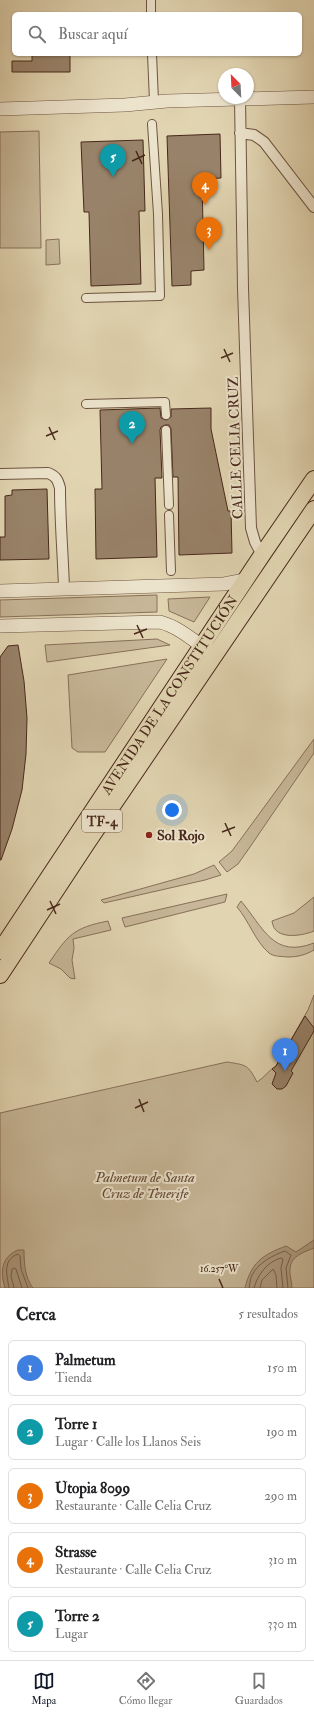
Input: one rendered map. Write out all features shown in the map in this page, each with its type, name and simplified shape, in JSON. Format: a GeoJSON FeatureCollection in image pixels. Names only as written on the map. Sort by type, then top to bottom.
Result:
{"type":"FeatureCollection","features":[{"type":"Feature","properties":{"kind":"main road","name":"AVENIDA DE LA CONSTITUCIÓN"},"geometry":{"type":"LineString","coordinates":[[0,951],[201,646],[314,479]]}},
{"type":"Feature","properties":{"kind":"main road","name":"AVENIDA DE LA CONSTITUCIÓN"},"geometry":{"type":"LineString","coordinates":[[0,974],[87,843],[216,656],[314,509]]}},
{"type":"Feature","properties":{"kind":"street"},"geometry":{"type":"LineString","coordinates":[[151,0],[151,12]]}},
{"type":"Feature","properties":{"kind":"street"},"geometry":{"type":"LineString","coordinates":[[152,56],[154,101]]}},
{"type":"Feature","properties":{"kind":"street"},"geometry":{"type":"LineString","coordinates":[[254,99],[314,97]]}},
{"type":"Feature","properties":{"kind":"street"},"geometry":{"type":"LineString","coordinates":[[0,109],[125,105],[154,101],[218,100]]}},
{"type":"Feature","properties":{"kind":"street","name":"CALLE CELIA CRUZ"},"geometry":{"type":"LineString","coordinates":[[240,104],[251,528],[255,542],[262,555]]}},
{"type":"Feature","properties":{"kind":"street"},"geometry":{"type":"LineString","coordinates":[[86,298],[160,296],[158,214],[152,124]]}},
{"type":"Feature","properties":{"kind":"street"},"geometry":{"type":"LineString","coordinates":[[240,133],[254,135],[264,142],[314,207]]}},
{"type":"Feature","properties":{"kind":"street"},"geometry":{"type":"LineString","coordinates":[[86,404],[165,402],[166,415]]}},
{"type":"Feature","properties":{"kind":"street"},"geometry":{"type":"LineString","coordinates":[[166,430],[169,505]]}},
{"type":"Feature","properties":{"kind":"street"},"geometry":{"type":"LineString","coordinates":[[0,474],[43,473],[52,475],[58,481],[60,488],[64,588]]}},
{"type":"Feature","properties":{"kind":"street"},"geometry":{"type":"LineString","coordinates":[[169,515],[171,571]]}},
{"type":"Feature","properties":{"kind":"street"},"geometry":{"type":"LineString","coordinates":[[0,591],[224,584],[245,580]]}},
{"type":"Feature","properties":{"kind":"street"},"geometry":{"type":"LineString","coordinates":[[0,626],[154,622],[169,625],[216,656]]}},
{"type":"Feature","properties":{"kind":"green space"},"geometry":{"type":"Polygon","coordinates":[[[39,131],[41,248],[0,248],[0,132],[39,131]]]}},
{"type":"Feature","properties":{"kind":"green space"},"geometry":{"type":"Polygon","coordinates":[[[59,239],[60,264],[46,265],[46,240],[59,239]]]}},
{"type":"Feature","properties":{"kind":"green space"},"geometry":{"type":"Polygon","coordinates":[[[157,595],[157,612],[0,617],[0,600],[157,595]]]}},
{"type":"Feature","properties":{"kind":"green space"},"geometry":{"type":"Polygon","coordinates":[[[210,597],[194,622],[169,611],[168,599],[210,597]]]}},
{"type":"Feature","properties":{"kind":"green space"},"geometry":{"type":"Polygon","coordinates":[[[157,639],[170,645],[47,662],[45,645],[157,639]]]}},
{"type":"Feature","properties":{"kind":"green space"},"geometry":{"type":"Polygon","coordinates":[[[167,659],[105,752],[78,752],[72,748],[68,675],[167,659]]]}},
{"type":"Feature","properties":{"kind":"green space"},"geometry":{"type":"Polygon","coordinates":[[[314,739],[314,753],[238,864],[227,872],[219,862],[232,851],[314,739]]]}},
{"type":"Feature","properties":{"kind":"green space"},"geometry":{"type":"Polygon","coordinates":[[[214,865],[221,875],[104,903],[101,900],[194,874],[214,865]]]}},
{"type":"Feature","properties":{"kind":"green space"},"geometry":{"type":"Polygon","coordinates":[[[227,894],[225,902],[125,927],[122,918],[227,894]]]}},
{"type":"Feature","properties":{"kind":"green space"},"geometry":{"type":"Polygon","coordinates":[[[314,897],[314,931],[296,935],[278,932],[272,921],[294,913],[314,897]]]}},
{"type":"Feature","properties":{"kind":"green space"},"geometry":{"type":"Polygon","coordinates":[[[241,901],[270,938],[279,944],[288,947],[300,947],[314,943],[314,950],[291,957],[275,956],[269,953],[260,943],[237,907],[241,901]]]}},
{"type":"Feature","properties":{"kind":"green space"},"geometry":{"type":"Polygon","coordinates":[[[108,921],[111,930],[73,939],[74,948],[72,960],[75,979],[70,978],[61,969],[49,963],[72,934],[87,927],[108,921]]]}},
{"type":"Feature","properties":{"kind":"green space","name":"Palmetum de Santa Cruz de Tenerife"},"geometry":{"type":"Polygon","coordinates":[[[314,995],[314,1288],[0,1288],[0,1113],[227,1062],[243,1065],[249,1069],[257,1082],[276,1066],[308,1010],[314,995]]]}},
{"type":"Feature","properties":{"kind":"water"},"geometry":{"type":"Polygon","coordinates":[[[314,1240],[314,1248],[295,1257],[291,1264],[290,1273],[292,1288],[245,1288],[254,1266],[264,1257],[286,1246],[296,1252],[314,1240]]]}},
{"type":"Feature","properties":{"kind":"water"},"geometry":{"type":"Polygon","coordinates":[[[18,1250],[24,1250],[27,1275],[33,1288],[5,1288],[2,1271],[3,1266],[8,1257],[18,1250]]]}},
{"type":"Feature","properties":{"kind":"building"},"geometry":{"type":"Polygon","coordinates":[[[32,56],[70,56],[70,72],[12,72],[12,61],[32,61],[32,56]]]}},
{"type":"Feature","properties":{"kind":"building"},"geometry":{"type":"Polygon","coordinates":[[[220,134],[221,178],[202,179],[204,270],[191,271],[191,285],[172,286],[167,136],[220,134]]]}},
{"type":"Feature","properties":{"kind":"building"},"geometry":{"type":"Polygon","coordinates":[[[143,140],[145,211],[139,211],[141,284],[91,286],[89,212],[84,212],[81,142],[143,140]]]}},
{"type":"Feature","properties":{"kind":"building"},"geometry":{"type":"Polygon","coordinates":[[[160,408],[161,418],[166,420],[171,417],[171,409],[211,408],[211,429],[228,511],[231,511],[232,553],[179,555],[178,477],[173,477],[171,429],[169,425],[165,425],[161,427],[160,430],[162,478],[155,478],[157,557],[96,559],[95,489],[102,489],[100,410],[160,408]]]}},
{"type":"Feature","properties":{"kind":"building"},"geometry":{"type":"Polygon","coordinates":[[[47,489],[49,559],[0,560],[0,537],[5,537],[5,496],[12,495],[12,490],[47,489]]]}},
{"type":"Feature","properties":{"kind":"building"},"geometry":{"type":"Polygon","coordinates":[[[18,645],[24,681],[27,718],[26,754],[22,790],[12,829],[0,860],[0,657],[8,646],[18,645]]]}},
{"type":"Feature","properties":{"kind":"building"},"geometry":{"type":"Polygon","coordinates":[[[305,1016],[314,1028],[314,1031],[291,1071],[293,1073],[286,1086],[282,1089],[277,1089],[272,1084],[276,1073],[272,1069],[276,1066],[305,1016]]]}},
{"type":"Feature","properties":{"kind":"place","name":"Torre 2"},"geometry":{"type":"Point","coordinates":[113,177]}},
{"type":"Feature","properties":{"kind":"place","name":"Strasse"},"geometry":{"type":"Point","coordinates":[205,205]}},
{"type":"Feature","properties":{"kind":"place","name":"Utopia 8099"},"geometry":{"type":"Point","coordinates":[209,250]}},
{"type":"Feature","properties":{"kind":"place","name":"Torre 1"},"geometry":{"type":"Point","coordinates":[132,444]}},
{"type":"Feature","properties":{"kind":"place","name":"Sol Rojo"},"geometry":{"type":"Point","coordinates":[149,835]}},
{"type":"Feature","properties":{"kind":"place","name":"Palmetum"},"geometry":{"type":"Point","coordinates":[285,1071]}}]}
